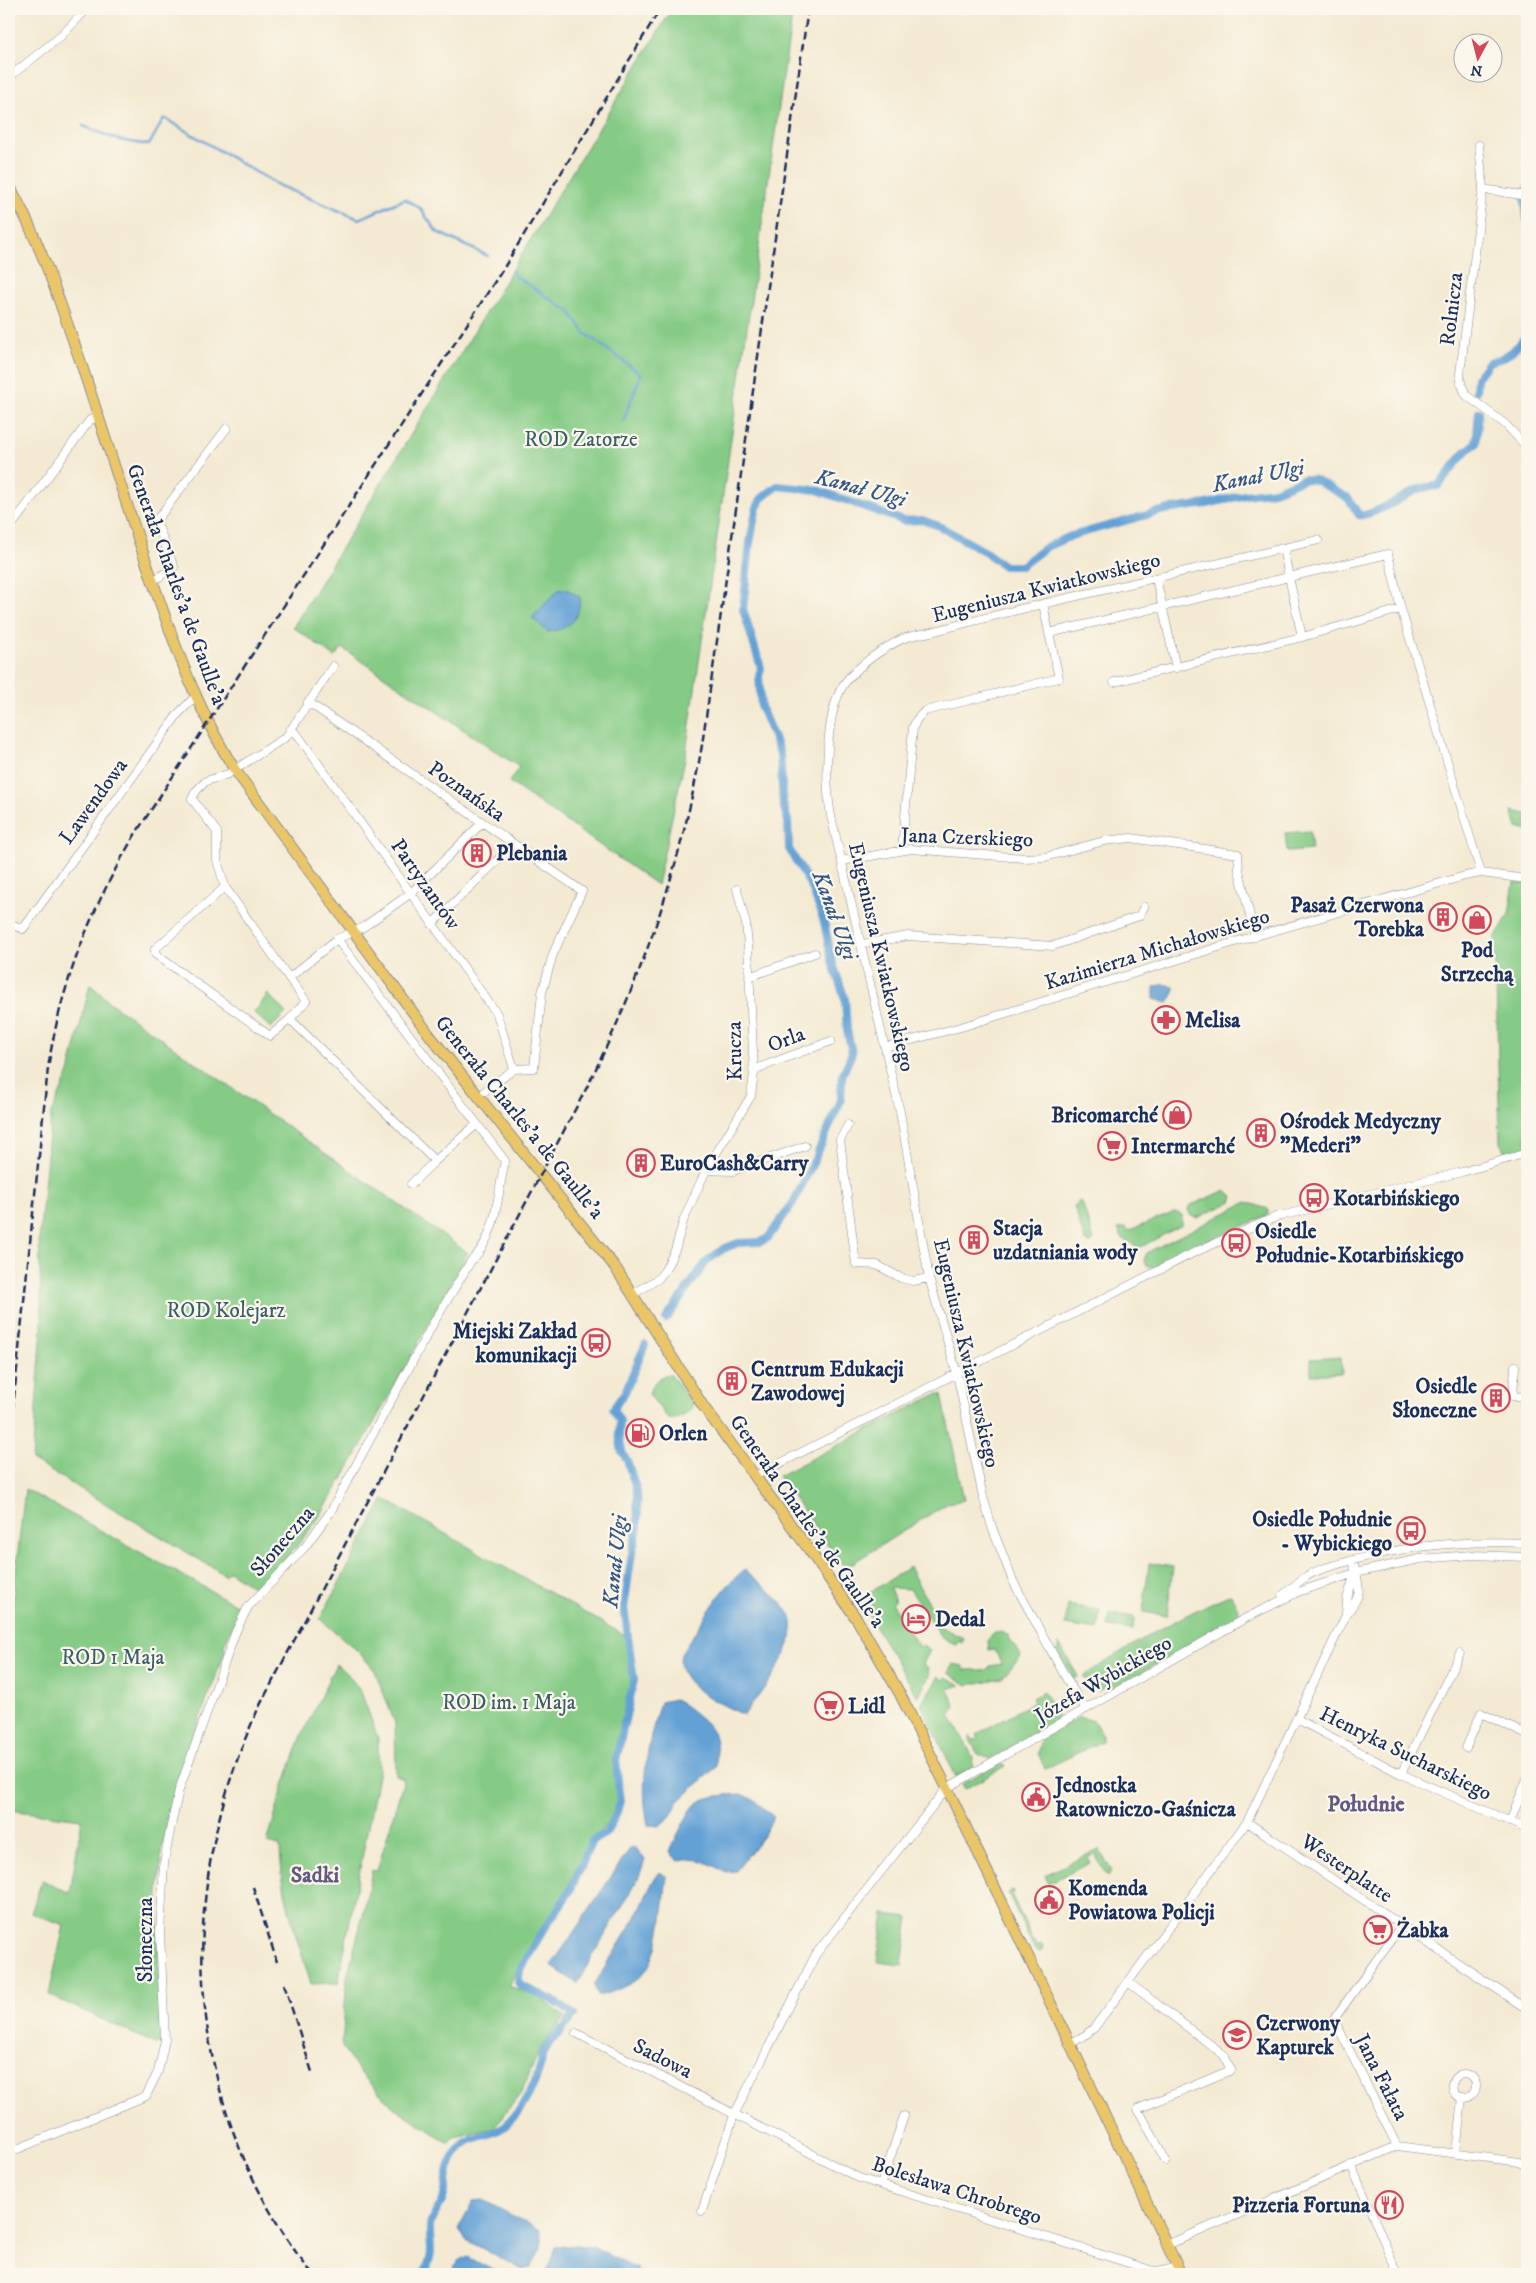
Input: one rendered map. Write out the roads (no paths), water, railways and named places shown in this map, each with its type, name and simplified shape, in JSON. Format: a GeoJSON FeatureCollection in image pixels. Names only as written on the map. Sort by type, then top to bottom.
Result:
{"type":"FeatureCollection","features":[{"type":"Feature","properties":{"kind":"main road","name":"Generała Charles'a de Gaulle'a"},"geometry":{"type":"LineString","coordinates":[[9,185],[22,209],[50,273],[152,581],[196,696],[214,734],[235,770],[437,1045],[602,1250],[703,1406],[829,1578],[858,1621],[900,1694],[947,1788],[1179,2270]]}},
{"type":"Feature","properties":{"kind":"street"},"geometry":{"type":"LineString","coordinates":[[11,78],[61,36],[87,9]]}},
{"type":"Feature","properties":{"kind":"street"},"geometry":{"type":"LineString","coordinates":[[9,61],[11,78]]}},
{"type":"Feature","properties":{"kind":"street","name":"Rolnicza"},"geometry":{"type":"LineString","coordinates":[[1479,145],[1483,189],[1460,374],[1461,383],[1466,395],[1505,424],[1527,447]]}},
{"type":"Feature","properties":{"kind":"street"},"geometry":{"type":"LineString","coordinates":[[1483,189],[1527,196]]}},
{"type":"Feature","properties":{"kind":"street"},"geometry":{"type":"LineString","coordinates":[[9,529],[12,519],[90,420],[98,416]]}},
{"type":"Feature","properties":{"kind":"street"},"geometry":{"type":"LineString","coordinates":[[152,581],[174,567],[156,521],[227,428]]}},
{"type":"Feature","properties":{"kind":"street","name":"Eugeniusza Kwiatkowskiego"},"geometry":{"type":"LineString","coordinates":[[1086,1709],[1071,1687],[1013,1581],[1001,1552],[983,1497],[957,1374],[939,1318],[929,1278],[900,1112],[829,802],[828,756],[837,700],[846,682],[862,666],[882,650],[904,638],[1318,540]]}},
{"type":"Feature","properties":{"kind":"street"},"geometry":{"type":"LineString","coordinates":[[1283,548],[1302,637]]}},
{"type":"Feature","properties":{"kind":"street"},"geometry":{"type":"LineString","coordinates":[[1049,633],[1163,608],[1388,554],[1402,609],[1480,873]]}},
{"type":"Feature","properties":{"kind":"street"},"geometry":{"type":"LineString","coordinates":[[1156,578],[1176,668]]}},
{"type":"Feature","properties":{"kind":"street"},"geometry":{"type":"LineString","coordinates":[[902,850],[912,733],[917,719],[925,711],[941,706],[1059,678],[1043,604]]}},
{"type":"Feature","properties":{"kind":"street"},"geometry":{"type":"LineString","coordinates":[[1114,682],[1302,637],[1402,609]]}},
{"type":"Feature","properties":{"kind":"street"},"geometry":{"type":"LineString","coordinates":[[226,887],[155,949],[154,954],[270,1036],[290,1020],[306,1001],[226,887],[217,860],[217,832],[192,799],[196,791],[206,781],[228,774],[286,737],[333,666]]}},
{"type":"Feature","properties":{"kind":"street","name":"Lawendowa"},"geometry":{"type":"LineString","coordinates":[[9,923],[23,929],[184,707],[196,696]]}},
{"type":"Feature","properties":{"kind":"street","name":"Poznańska"},"geometry":{"type":"LineString","coordinates":[[308,702],[582,891],[553,954],[542,993],[534,1068],[514,1069],[485,1090]]}},
{"type":"Feature","properties":{"kind":"street","name":"Partyzantów"},"geometry":{"type":"LineString","coordinates":[[290,730],[297,734],[497,1014],[514,1069]]}},
{"type":"Feature","properties":{"kind":"street"},"geometry":{"type":"LineString","coordinates":[[289,978],[337,939],[362,928],[411,893],[482,823]]}},
{"type":"Feature","properties":{"kind":"street","name":"Jana Czerskiego"},"geometry":{"type":"LineString","coordinates":[[842,861],[910,848],[1024,858],[1066,853],[1104,841],[1130,838],[1238,854],[1239,870],[1255,937]]}},
{"type":"Feature","properties":{"kind":"street"},"geometry":{"type":"LineString","coordinates":[[432,924],[514,844]]}},
{"type":"Feature","properties":{"kind":"street","name":"Kazimierza Michałowskiego"},"geometry":{"type":"LineString","coordinates":[[885,1048],[1465,876],[1480,873],[1527,879]]}},
{"type":"Feature","properties":{"kind":"street","name":"Krucza"},"geometry":{"type":"LineString","coordinates":[[632,1296],[658,1279],[665,1270],[675,1250],[684,1219],[706,1170],[751,1096],[753,1070],[746,924],[737,889]]}},
{"type":"Feature","properties":{"kind":"street"},"geometry":{"type":"LineString","coordinates":[[862,944],[908,936],[1053,946],[1139,916],[1144,908]]}},
{"type":"Feature","properties":{"kind":"street","name":"Słoneczna"},"geometry":{"type":"LineString","coordinates":[[10,2152],[146,2096],[158,2072],[165,2040],[160,1933],[164,1863],[179,1790],[241,1619],[255,1598],[317,1532],[434,1322],[490,1234],[505,1161],[337,939]]}},
{"type":"Feature","properties":{"kind":"street"},"geometry":{"type":"LineString","coordinates":[[749,977],[815,953]]}},
{"type":"Feature","properties":{"kind":"street"},"geometry":{"type":"LineString","coordinates":[[290,1020],[435,1161]]}},
{"type":"Feature","properties":{"kind":"street","name":"Orla"},"geometry":{"type":"LineString","coordinates":[[753,1070],[831,1041]]}},
{"type":"Feature","properties":{"kind":"street"},"geometry":{"type":"LineString","coordinates":[[411,1184],[476,1124]]}},
{"type":"Feature","properties":{"kind":"street"},"geometry":{"type":"LineString","coordinates":[[848,1125],[840,1140],[856,1264],[876,1266],[901,1278],[913,1281],[929,1278]]}},
{"type":"Feature","properties":{"kind":"street"},"geometry":{"type":"LineString","coordinates":[[706,1170],[733,1171],[805,1146]]}},
{"type":"Feature","properties":{"kind":"street"},"geometry":{"type":"LineString","coordinates":[[754,1476],[1195,1252],[1276,1217],[1477,1168],[1527,1153]]}},
{"type":"Feature","properties":{"kind":"street"},"geometry":{"type":"LineString","coordinates":[[1515,1366],[1513,1396],[1527,1397]]}},
{"type":"Feature","properties":{"kind":"street","name":"Józefa Wybickiego"},"geometry":{"type":"LineString","coordinates":[[947,1788],[1276,1601],[1307,1576],[1353,1560],[1437,1544],[1472,1541],[1527,1543]]}},
{"type":"Feature","properties":{"kind":"street","name":"Józefa Wybickiego"},"geometry":{"type":"LineString","coordinates":[[1276,1601],[1355,1572],[1438,1557],[1472,1555],[1527,1557]]}},
{"type":"Feature","properties":{"kind":"street"},"geometry":{"type":"LineString","coordinates":[[1069,2044],[1094,2028],[1247,1822],[1346,1615],[1357,1600],[1360,1590],[1359,1579],[1355,1572],[1353,1560]]}},
{"type":"Feature","properties":{"kind":"street"},"geometry":{"type":"LineString","coordinates":[[1401,1774],[1460,1653]]}},
{"type":"Feature","properties":{"kind":"street"},"geometry":{"type":"LineString","coordinates":[[1466,1748],[1481,1713],[1527,1735]]}},
{"type":"Feature","properties":{"kind":"street","name":"Henryka Sucharskiego"},"geometry":{"type":"LineString","coordinates":[[1297,1719],[1401,1774],[1527,1829]]}},
{"type":"Feature","properties":{"kind":"street"},"geometry":{"type":"LineString","coordinates":[[1510,1822],[1527,1779]]}},
{"type":"Feature","properties":{"kind":"street"},"geometry":{"type":"LineString","coordinates":[[702,2211],[734,2115],[816,1954],[947,1788]]}},
{"type":"Feature","properties":{"kind":"street","name":"Westerplatte"},"geometry":{"type":"LineString","coordinates":[[1247,1822],[1527,2009]]}},
{"type":"Feature","properties":{"kind":"street","name":"Jana Fałata"},"geometry":{"type":"LineString","coordinates":[[1397,2146],[1336,2024],[1335,2016],[1401,1926]]}},
{"type":"Feature","properties":{"kind":"street"},"geometry":{"type":"LineString","coordinates":[[1128,1982],[1224,2055],[1231,2070],[1138,2109],[1166,2161]]}},
{"type":"Feature","properties":{"kind":"street","name":"Sadowa"},"geometry":{"type":"LineString","coordinates":[[576,2033],[734,2115]]}},
{"type":"Feature","properties":{"kind":"street"},"geometry":{"type":"LineString","coordinates":[[1456,2154],[1462,2097]]}},
{"type":"Feature","properties":{"kind":"street","name":"Bolesława Chrobrego"},"geometry":{"type":"LineString","coordinates":[[734,2115],[859,2178],[1154,2271],[1179,2270]]}},
{"type":"Feature","properties":{"kind":"street"},"geometry":{"type":"LineString","coordinates":[[881,2184],[904,2116]]}},
{"type":"Feature","properties":{"kind":"street"},"geometry":{"type":"LineString","coordinates":[[1167,2245],[1397,2146],[1527,2163]]}},
{"type":"Feature","properties":{"kind":"street"},"geometry":{"type":"LineString","coordinates":[[1351,2165],[1398,2274]]}},
{"type":"Feature","properties":{"kind":"water"},"geometry":{"type":"Polygon","coordinates":[[[566,589],[580,597],[578,611],[572,622],[555,631],[548,632],[532,618],[558,590],[566,589]]]}},
{"type":"Feature","properties":{"kind":"water"},"geometry":{"type":"Polygon","coordinates":[[[1164,984],[1174,987],[1174,993],[1168,1003],[1154,999],[1154,987],[1164,984]]]}},
{"type":"Feature","properties":{"kind":"water"},"geometry":{"type":"Polygon","coordinates":[[[745,1570],[781,1602],[789,1613],[792,1624],[791,1637],[786,1652],[769,1681],[744,1715],[701,1692],[684,1675],[680,1665],[681,1654],[719,1596],[745,1570]]]}},
{"type":"Feature","properties":{"kind":"water"},"geometry":{"type":"Polygon","coordinates":[[[674,1699],[683,1704],[709,1726],[715,1737],[717,1750],[716,1767],[678,1802],[671,1816],[659,1826],[648,1825],[644,1794],[646,1764],[652,1733],[660,1702],[674,1699]]]}},
{"type":"Feature","properties":{"kind":"water"},"geometry":{"type":"Polygon","coordinates":[[[741,1794],[754,1800],[774,1817],[763,1836],[736,1871],[724,1872],[698,1860],[679,1861],[670,1853],[681,1828],[695,1805],[711,1797],[741,1794]]]}},
{"type":"Feature","properties":{"kind":"water"},"geometry":{"type":"Polygon","coordinates":[[[631,1847],[636,1848],[645,1860],[638,1879],[577,1983],[551,1966],[631,1847]]]}},
{"type":"Feature","properties":{"kind":"water"},"geometry":{"type":"Polygon","coordinates":[[[660,1872],[667,1877],[661,1928],[649,1965],[635,1981],[615,1991],[598,1996],[594,1985],[636,1917],[652,1883],[660,1872]]]}},
{"type":"Feature","properties":{"kind":"water"},"geometry":{"type":"Polygon","coordinates":[[[483,2200],[540,2230],[542,2235],[541,2245],[531,2267],[521,2269],[466,2240],[458,2229],[473,2201],[483,2200]]]}},
{"type":"Feature","properties":{"kind":"water"},"geometry":{"type":"Polygon","coordinates":[[[576,2245],[592,2247],[637,2269],[637,2274],[546,2274],[555,2247],[576,2245]]]}},
{"type":"Feature","properties":{"kind":"water"},"geometry":{"type":"Polygon","coordinates":[[[468,2257],[500,2274],[452,2274],[456,2265],[468,2257]]]}},
{"type":"Feature","properties":{"kind":"waterway"},"geometry":{"type":"LineString","coordinates":[[83,126],[119,140],[149,145],[164,118],[278,185],[359,219],[405,199],[420,208],[437,232],[488,256]]}},
{"type":"Feature","properties":{"kind":"waterway"},"geometry":{"type":"LineString","coordinates":[[1527,189],[1525,200],[1527,219]]}},
{"type":"Feature","properties":{"kind":"waterway"},"geometry":{"type":"LineString","coordinates":[[512,270],[514,275],[570,312],[585,333],[641,374],[623,421]]}},
{"type":"Feature","properties":{"kind":"waterway","name":"Kanał Ulgi"},"geometry":{"type":"LineString","coordinates":[[1476,391],[1477,378],[1489,362],[1511,352],[1527,334]]}},
{"type":"Feature","properties":{"kind":"waterway","name":"Kanał Ulgi"},"geometry":{"type":"LineString","coordinates":[[818,1152],[841,1100],[842,1076],[852,1053],[847,1030],[845,999],[832,961],[824,922],[812,888],[789,849],[788,821],[783,804],[780,753],[761,707],[759,676],[761,668],[743,609],[750,543],[756,510],[761,499],[777,486],[817,490],[904,521],[922,520],[939,526],[984,551],[1004,566],[1021,566],[1046,547],[1071,536],[1165,510],[1274,491],[1304,479],[1315,480],[1348,498],[1359,515],[1371,513],[1417,490],[1438,486],[1467,450],[1476,444],[1479,412]]}},
{"type":"Feature","properties":{"kind":"waterway","name":"Kanał Ulgi"},"geometry":{"type":"LineString","coordinates":[[666,1319],[707,1261],[723,1249],[738,1243],[760,1242],[768,1238],[793,1203],[816,1157]]}},
{"type":"Feature","properties":{"kind":"waterway","name":"Kanał Ulgi"},"geometry":{"type":"LineString","coordinates":[[567,2024],[574,2015],[555,2002],[520,1985],[518,1982],[520,1971],[541,1934],[570,1891],[592,1841],[606,1833],[616,1815],[620,1801],[616,1760],[634,1680],[624,1608],[638,1527],[637,1492],[627,1460],[622,1452],[619,1434],[620,1421],[613,1409],[625,1392],[645,1345]]}},
{"type":"Feature","properties":{"kind":"waterway"},"geometry":{"type":"LineString","coordinates":[[423,2274],[431,2255],[430,2224],[443,2199],[452,2159],[465,2143],[495,2132],[510,2121],[525,2102],[533,2087],[544,2050],[562,2029]]}},
{"type":"Feature","properties":{"kind":"railway"},"geometry":{"type":"LineString","coordinates":[[9,1446],[48,1068],[61,1006],[80,946],[92,917],[136,833],[505,266],[660,9]]}},
{"type":"Feature","properties":{"kind":"railway"},"geometry":{"type":"LineString","coordinates":[[312,2274],[269,2209],[237,2142],[215,2071],[204,1999],[203,1925],[212,1852],[231,1779],[259,1707],[586,1089],[625,1005],[642,963],[671,878],[683,835],[702,745],[808,9]]}},
{"type":"Feature","properties":{"kind":"railway"},"geometry":{"type":"LineString","coordinates":[[253,1887],[277,1962]]}},
{"type":"Feature","properties":{"kind":"railway"},"geometry":{"type":"LineString","coordinates":[[284,1984],[312,2072]]}},
{"type":"Feature","properties":{"kind":"place","name":"Plebania"},"geometry":{"type":"Point","coordinates":[477,853]}},
{"type":"Feature","properties":{"kind":"place","name":"Pasaż Czerwona Torebka"},"geometry":{"type":"Point","coordinates":[1443,917]}},
{"type":"Feature","properties":{"kind":"place","name":"Pod Strzechą"},"geometry":{"type":"Point","coordinates":[1477,920]}},
{"type":"Feature","properties":{"kind":"place","name":"Melisa"},"geometry":{"type":"Point","coordinates":[1166,1020]}},
{"type":"Feature","properties":{"kind":"place","name":"Bricomarché"},"geometry":{"type":"Point","coordinates":[1177,1115]}},
{"type":"Feature","properties":{"kind":"place","name":"Ośrodek Medyczny \"Mederi\""},"geometry":{"type":"Point","coordinates":[1261,1133]}},
{"type":"Feature","properties":{"kind":"place","name":"Intermarché"},"geometry":{"type":"Point","coordinates":[1112,1146]}},
{"type":"Feature","properties":{"kind":"place","name":"EuroCash&Carry"},"geometry":{"type":"Point","coordinates":[641,1163]}},
{"type":"Feature","properties":{"kind":"place","name":"Kotarbińskiego"},"geometry":{"type":"Point","coordinates":[1314,1198]}},
{"type":"Feature","properties":{"kind":"place","name":"Stacja uzdatniania wody"},"geometry":{"type":"Point","coordinates":[974,1240]}},
{"type":"Feature","properties":{"kind":"place","name":"Osiedle Południe-Kotarbińskiego"},"geometry":{"type":"Point","coordinates":[1236,1243]}},
{"type":"Feature","properties":{"kind":"place","name":"Miejski Zakład komunikacji"},"geometry":{"type":"Point","coordinates":[596,1343]}},
{"type":"Feature","properties":{"kind":"place","name":"Centrum Edukacji Zawodowej"},"geometry":{"type":"Point","coordinates":[732,1381]}},
{"type":"Feature","properties":{"kind":"place","name":"Osiedle Słoneczne"},"geometry":{"type":"Point","coordinates":[1496,1398]}},
{"type":"Feature","properties":{"kind":"place","name":"Orlen"},"geometry":{"type":"Point","coordinates":[640,1433]}},
{"type":"Feature","properties":{"kind":"place","name":"Osiedle Południe - Wybickiego"},"geometry":{"type":"Point","coordinates":[1411,1531]}},
{"type":"Feature","properties":{"kind":"place","name":"Dedal"},"geometry":{"type":"Point","coordinates":[916,1619]}},
{"type":"Feature","properties":{"kind":"place","name":"Lidl"},"geometry":{"type":"Point","coordinates":[829,1706]}},
{"type":"Feature","properties":{"kind":"place","name":"Jednostka Ratowniczo-Gaśnicza"},"geometry":{"type":"Point","coordinates":[1036,1797]}},
{"type":"Feature","properties":{"kind":"place","name":"Komenda Powiatowa Policji"},"geometry":{"type":"Point","coordinates":[1049,1900]}},
{"type":"Feature","properties":{"kind":"place","name":"Żabka"},"geometry":{"type":"Point","coordinates":[1378,1930]}},
{"type":"Feature","properties":{"kind":"place","name":"Czerwony Kapturek"},"geometry":{"type":"Point","coordinates":[1237,2035]}},
{"type":"Feature","properties":{"kind":"place","name":"Pizzeria Fortuna"},"geometry":{"type":"Point","coordinates":[1389,2205]}},
{"type":"Feature","properties":{"kind":"district","name":"Południe"},"geometry":{"type":"Point","coordinates":[1366,1803]}},
{"type":"Feature","properties":{"kind":"district","name":"Sadki"},"geometry":{"type":"Point","coordinates":[315,1874]}},
{"type":"Feature","properties":{"kind":"park label","name":"ROD Zatorze"},"geometry":{"type":"Point","coordinates":[581,439]}},
{"type":"Feature","properties":{"kind":"park label","name":"ROD Kolejarz"},"geometry":{"type":"Point","coordinates":[226,1310]}},
{"type":"Feature","properties":{"kind":"park label","name":"ROD 1 Maja"},"geometry":{"type":"Point","coordinates":[113,1657]}},
{"type":"Feature","properties":{"kind":"park label","name":"ROD im. 1 Maja"},"geometry":{"type":"Point","coordinates":[509,1702]}}]}
